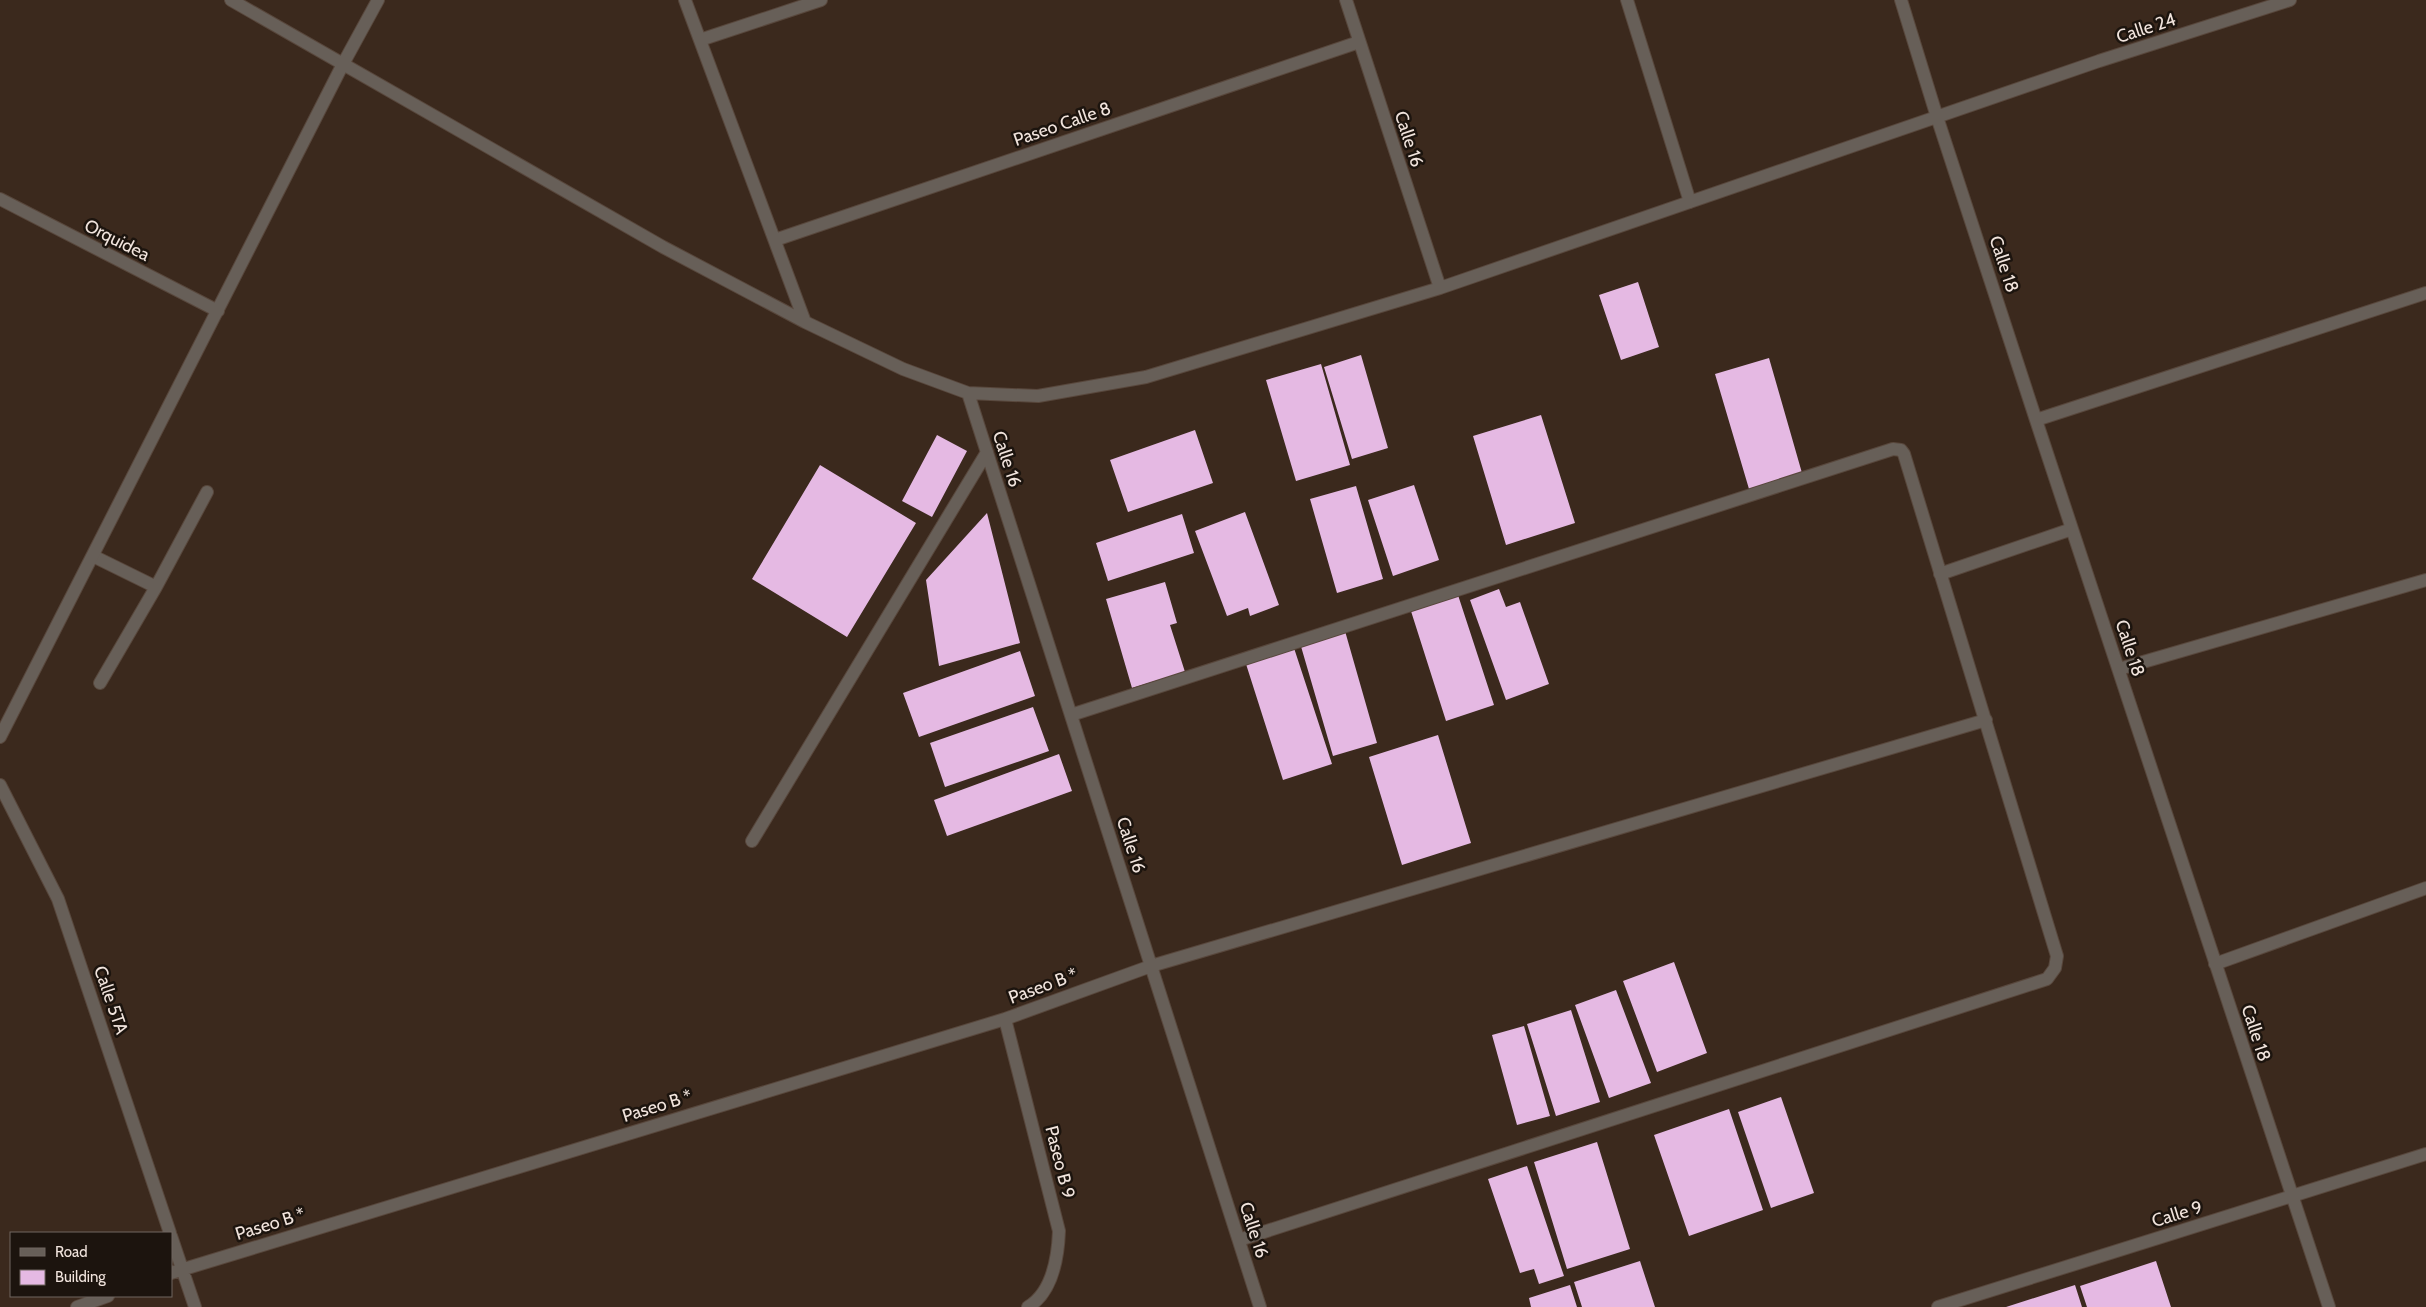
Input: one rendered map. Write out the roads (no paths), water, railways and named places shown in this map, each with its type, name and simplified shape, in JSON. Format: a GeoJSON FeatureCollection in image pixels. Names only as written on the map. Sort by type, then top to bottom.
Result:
{"type":"FeatureCollection","features":[{"type":"Feature","properties":{"kind":"street","name":"Calle 24"},"geometry":{"type":"LineString","coordinates":[[231,0],[663,247],[805,322],[903,369],[968,393],[1038,396],[1146,377],[1440,288],[2099,61],[2290,0]]}},
{"type":"Feature","properties":{"kind":"street"},"geometry":{"type":"LineString","coordinates":[[0,737],[343,64],[378,0]]}},
{"type":"Feature","properties":{"kind":"street"},"geometry":{"type":"LineString","coordinates":[[685,0],[805,322]]}},
{"type":"Feature","properties":{"kind":"street"},"geometry":{"type":"LineString","coordinates":[[700,40],[821,0]]}},
{"type":"Feature","properties":{"kind":"street","name":"Calle 16"},"geometry":{"type":"LineString","coordinates":[[1346,0],[1440,288]]}},
{"type":"Feature","properties":{"kind":"street"},"geometry":{"type":"LineString","coordinates":[[1626,0],[1690,202]]}},
{"type":"Feature","properties":{"kind":"street","name":"Calle 18"},"geometry":{"type":"LineString","coordinates":[[1901,0],[1937,117],[2036,420],[2329,1307]]}},
{"type":"Feature","properties":{"kind":"street","name":"Paseo Calle 8"},"geometry":{"type":"LineString","coordinates":[[775,240],[1360,42]]}},
{"type":"Feature","properties":{"kind":"street","name":"Orquidea"},"geometry":{"type":"LineString","coordinates":[[0,199],[218,311]]}},
{"type":"Feature","properties":{"kind":"street"},"geometry":{"type":"LineString","coordinates":[[2036,420],[2426,293]]}},
{"type":"Feature","properties":{"kind":"street","name":"Calle 16"},"geometry":{"type":"LineString","coordinates":[[968,393],[1260,1307]]}},
{"type":"Feature","properties":{"kind":"street"},"geometry":{"type":"LineString","coordinates":[[1071,715],[1893,449],[1901,450],[1904,454],[2057,956],[2055,968],[2047,979],[1239,1240]]}},
{"type":"Feature","properties":{"kind":"street"},"geometry":{"type":"LineString","coordinates":[[752,840],[987,452]]}},
{"type":"Feature","properties":{"kind":"street"},"geometry":{"type":"LineString","coordinates":[[100,683],[156,587],[207,492]]}},
{"type":"Feature","properties":{"kind":"street"},"geometry":{"type":"LineString","coordinates":[[1940,574],[2072,529]]}},
{"type":"Feature","properties":{"kind":"street"},"geometry":{"type":"LineString","coordinates":[[93,556],[156,587]]}},
{"type":"Feature","properties":{"kind":"street"},"geometry":{"type":"LineString","coordinates":[[2119,669],[2426,580]]}},
{"type":"Feature","properties":{"kind":"street","name":"Paseo B *"},"geometry":{"type":"LineString","coordinates":[[177,1271],[1004,1019],[1151,966],[1986,720]]}},
{"type":"Feature","properties":{"kind":"street","name":"Calle 5TA"},"geometry":{"type":"LineString","coordinates":[[0,785],[58,899],[170,1232]]}},
{"type":"Feature","properties":{"kind":"street"},"geometry":{"type":"LineString","coordinates":[[2215,964],[2426,888]]}},
{"type":"Feature","properties":{"kind":"street","name":"Paseo B 9"},"geometry":{"type":"LineString","coordinates":[[1004,1019],[1059,1231],[1058,1259],[1052,1275],[1034,1304],[1028,1307]]}},
{"type":"Feature","properties":{"kind":"street","name":"Calle 9"},"geometry":{"type":"LineString","coordinates":[[1938,1307],[2426,1154]]}},
{"type":"Feature","properties":{"kind":"street","name":"Calle 5TA"},"geometry":{"type":"LineString","coordinates":[[172,1240],[177,1271],[195,1307]]}},
{"type":"Feature","properties":{"kind":"street"},"geometry":{"type":"LineString","coordinates":[[77,1307],[105,1297]]}}]}
